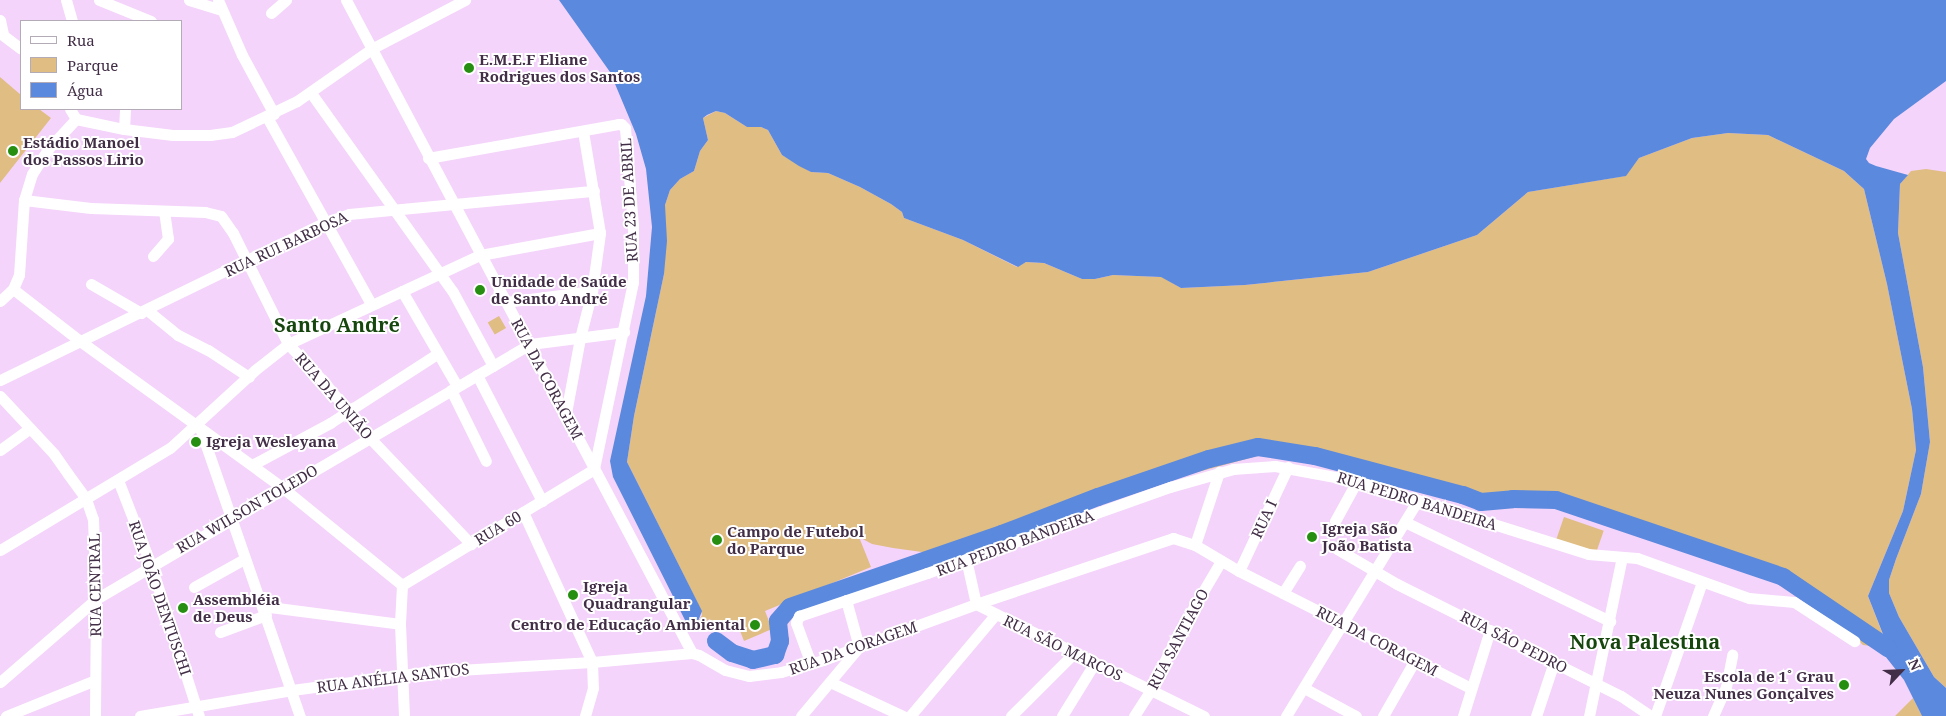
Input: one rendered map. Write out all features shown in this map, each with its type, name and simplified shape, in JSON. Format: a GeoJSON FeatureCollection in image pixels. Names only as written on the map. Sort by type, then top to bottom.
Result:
{"type":"FeatureCollection","features":[{"type":"Feature","properties":{"kind":"street"},"geometry":{"type":"LineString","coordinates":[[66,0],[72,20]]}},
{"type":"Feature","properties":{"kind":"street"},"geometry":{"type":"LineString","coordinates":[[99,0],[149,20]]}},
{"type":"Feature","properties":{"kind":"street"},"geometry":{"type":"LineString","coordinates":[[189,0],[219,5],[271,115],[371,304]]}},
{"type":"Feature","properties":{"kind":"street"},"geometry":{"type":"LineString","coordinates":[[271,13],[286,0]]}},
{"type":"Feature","properties":{"kind":"street"},"geometry":{"type":"LineString","coordinates":[[346,0],[373,48],[452,204]]}},
{"type":"Feature","properties":{"kind":"street"},"geometry":{"type":"LineString","coordinates":[[0,301],[13,289],[20,275],[24,200],[32,174],[73,114],[124,128],[173,134],[210,135],[232,132],[271,115],[311,92],[373,48],[465,0]]}},
{"type":"Feature","properties":{"kind":"street"},"geometry":{"type":"LineString","coordinates":[[0,20],[2,33],[20,48]]}},
{"type":"Feature","properties":{"kind":"street"},"geometry":{"type":"LineString","coordinates":[[311,92],[440,273],[493,366]]}},
{"type":"Feature","properties":{"kind":"street"},"geometry":{"type":"LineString","coordinates":[[124,128],[125,110]]}},
{"type":"Feature","properties":{"kind":"street","name":"RUA 23 DE ABRIL"},"geometry":{"type":"LineString","coordinates":[[428,158],[620,124],[625,128],[634,257],[624,332],[594,469]]}},
{"type":"Feature","properties":{"kind":"street"},"geometry":{"type":"LineString","coordinates":[[566,413],[580,338],[592,291],[600,234],[583,131]]}},
{"type":"Feature","properties":{"kind":"street","name":"RUA RUI BARBOSA"},"geometry":{"type":"LineString","coordinates":[[0,380],[326,222],[359,212],[594,191]]}},
{"type":"Feature","properties":{"kind":"street","name":"RUA DA UNIÃO"},"geometry":{"type":"LineString","coordinates":[[24,200],[91,208],[205,212],[221,216],[233,233],[288,344],[324,382],[369,438],[471,544]]}},
{"type":"Feature","properties":{"kind":"street","name":"RUA DA CORAGEM"},"geometry":{"type":"LineString","coordinates":[[452,204],[530,344],[692,653],[726,670],[749,676],[781,672],[810,664],[976,604],[1164,540],[1180,539],[1195,545],[1239,571],[1471,688]]}},
{"type":"Feature","properties":{"kind":"street"},"geometry":{"type":"LineString","coordinates":[[154,256],[168,239],[164,212]]}},
{"type":"Feature","properties":{"kind":"street"},"geometry":{"type":"LineString","coordinates":[[0,550],[170,448],[198,427],[250,377],[288,344],[480,255],[600,234]]}},
{"type":"Feature","properties":{"kind":"street"},"geometry":{"type":"LineString","coordinates":[[91,284],[144,311],[178,335],[208,350],[250,377]]}},
{"type":"Feature","properties":{"kind":"street"},"geometry":{"type":"LineString","coordinates":[[13,289],[80,341],[283,488],[402,585],[400,624],[404,675],[404,716]]}},
{"type":"Feature","properties":{"kind":"street"},"geometry":{"type":"LineString","coordinates":[[402,291],[454,388],[486,462]]}},
{"type":"Feature","properties":{"kind":"street"},"geometry":{"type":"LineString","coordinates":[[506,302],[592,291]]}},
{"type":"Feature","properties":{"kind":"street","name":"RUA WILSON TOLEDO"},"geometry":{"type":"LineString","coordinates":[[0,682],[96,599],[530,344],[624,332]]}},
{"type":"Feature","properties":{"kind":"street"},"geometry":{"type":"LineString","coordinates":[[252,465],[346,411],[437,354]]}},
{"type":"Feature","properties":{"kind":"street"},"geometry":{"type":"LineString","coordinates":[[477,375],[542,501]]}},
{"type":"Feature","properties":{"kind":"street","name":"RUA CENTRAL"},"geometry":{"type":"LineString","coordinates":[[0,396],[54,454],[86,499],[95,534],[95,716]]}},
{"type":"Feature","properties":{"kind":"street"},"geometry":{"type":"LineString","coordinates":[[198,427],[300,716]]}},
{"type":"Feature","properties":{"kind":"street"},"geometry":{"type":"LineString","coordinates":[[0,450],[30,428]]}},
{"type":"Feature","properties":{"kind":"street","name":"RUA PEDRO BANDEIRA"},"geometry":{"type":"LineString","coordinates":[[810,664],[796,623],[799,616],[1219,472],[1263,466],[1288,467],[1358,481],[1573,550],[1603,556],[1637,558],[1749,598],[1794,602],[1854,641]]}},
{"type":"Feature","properties":{"kind":"street","name":"RUA I"},"geometry":{"type":"LineString","coordinates":[[1239,571],[1288,467]]}},
{"type":"Feature","properties":{"kind":"street","name":"RUA 60"},"geometry":{"type":"LineString","coordinates":[[402,585],[594,469]]}},
{"type":"Feature","properties":{"kind":"street"},"geometry":{"type":"LineString","coordinates":[[1195,545],[1219,472]]}},
{"type":"Feature","properties":{"kind":"street","name":"RUA JOÃO DENTUSCHI"},"geometry":{"type":"LineString","coordinates":[[118,480],[151,565],[197,711]]}},
{"type":"Feature","properties":{"kind":"street"},"geometry":{"type":"LineString","coordinates":[[1336,521],[1358,481]]}},
{"type":"Feature","properties":{"kind":"street"},"geometry":{"type":"LineString","coordinates":[[1286,716],[1418,500]]}},
{"type":"Feature","properties":{"kind":"street"},"geometry":{"type":"LineString","coordinates":[[523,512],[592,662],[592,688],[585,716]]}},
{"type":"Feature","properties":{"kind":"street"},"geometry":{"type":"LineString","coordinates":[[1405,522],[1610,621]]}},
{"type":"Feature","properties":{"kind":"street","name":"RUA SÃO PEDRO"},"geometry":{"type":"LineString","coordinates":[[1336,549],[1374,571],[1629,701],[1653,716]]}},
{"type":"Feature","properties":{"kind":"street"},"geometry":{"type":"LineString","coordinates":[[1589,716],[1597,686],[1622,557]]}},
{"type":"Feature","properties":{"kind":"street"},"geometry":{"type":"LineString","coordinates":[[194,587],[244,559]]}},
{"type":"Feature","properties":{"kind":"street"},"geometry":{"type":"LineString","coordinates":[[966,559],[976,604]]}},
{"type":"Feature","properties":{"kind":"street","name":"RUA SANTIAGO"},"geometry":{"type":"LineString","coordinates":[[1134,716],[1150,691],[1178,634],[1221,561]]}},
{"type":"Feature","properties":{"kind":"street"},"geometry":{"type":"LineString","coordinates":[[1283,593],[1300,566]]}},
{"type":"Feature","properties":{"kind":"street"},"geometry":{"type":"LineString","coordinates":[[1653,716],[1702,582]]}},
{"type":"Feature","properties":{"kind":"street"},"geometry":{"type":"LineString","coordinates":[[801,716],[860,647],[846,600]]}},
{"type":"Feature","properties":{"kind":"street","name":"RUA SÃO MARCOS"},"geometry":{"type":"LineString","coordinates":[[976,604],[1199,715]]}},
{"type":"Feature","properties":{"kind":"street"},"geometry":{"type":"LineString","coordinates":[[220,632],[264,610],[400,624]]}},
{"type":"Feature","properties":{"kind":"street"},"geometry":{"type":"LineString","coordinates":[[910,716],[996,615]]}},
{"type":"Feature","properties":{"kind":"street"},"geometry":{"type":"LineString","coordinates":[[1463,716],[1490,630]]}},
{"type":"Feature","properties":{"kind":"street","name":"RUA ANÉLIA SANTOS"},"geometry":{"type":"LineString","coordinates":[[140,716],[197,711],[292,690],[404,675],[692,653]]}},
{"type":"Feature","properties":{"kind":"street"},"geometry":{"type":"LineString","coordinates":[[1011,716],[1074,653]]}},
{"type":"Feature","properties":{"kind":"street"},"geometry":{"type":"LineString","coordinates":[[1713,716],[1726,687],[1732,655]]}},
{"type":"Feature","properties":{"kind":"street"},"geometry":{"type":"LineString","coordinates":[[830,658],[834,661],[836,668],[832,680]]}},
{"type":"Feature","properties":{"kind":"street"},"geometry":{"type":"LineString","coordinates":[[1383,716],[1415,660]]}},
{"type":"Feature","properties":{"kind":"street"},"geometry":{"type":"LineString","coordinates":[[1536,716],[1554,662]]}},
{"type":"Feature","properties":{"kind":"street"},"geometry":{"type":"LineString","coordinates":[[1062,716],[1094,664]]}},
{"type":"Feature","properties":{"kind":"street"},"geometry":{"type":"LineString","coordinates":[[6,716],[95,680]]}},
{"type":"Feature","properties":{"kind":"street"},"geometry":{"type":"LineString","coordinates":[[832,680],[903,716]]}},
{"type":"Feature","properties":{"kind":"street"},"geometry":{"type":"LineString","coordinates":[[1304,688],[1356,716]]}},
{"type":"Feature","properties":{"kind":"green space","name":"Estádio Manoel dos Passos Lirio"},"geometry":{"type":"Polygon","coordinates":[[[0,77],[20,94],[20,110],[40,110],[51,118],[0,183],[0,77]]]}},
{"type":"Feature","properties":{"kind":"green space"},"geometry":{"type":"Polygon","coordinates":[[[716,111],[725,113],[747,127],[761,127],[768,130],[782,155],[811,172],[828,173],[860,187],[891,204],[902,212],[904,218],[963,240],[1017,267],[1026,262],[1044,263],[1082,279],[1095,279],[1113,275],[1162,277],[1181,288],[1245,285],[1368,272],[1477,235],[1528,192],[1625,176],[1639,158],[1692,138],[1728,133],[1768,135],[1844,171],[1864,189],[1887,284],[1912,409],[1916,450],[1903,511],[1868,596],[1888,648],[1863,645],[1809,593],[1789,581],[1712,551],[1649,534],[1585,510],[1476,496],[1416,475],[1325,452],[1276,451],[1161,482],[951,556],[872,544],[859,537],[871,567],[765,611],[772,629],[744,641],[737,623],[716,632],[710,619],[695,628],[692,624],[697,624],[702,615],[700,608],[627,462],[634,416],[664,274],[665,205],[670,190],[680,179],[694,171],[700,151],[708,140],[703,118],[716,111]]]}},
{"type":"Feature","properties":{"kind":"green space"},"geometry":{"type":"Polygon","coordinates":[[[1926,169],[1946,172],[1946,688],[1934,677],[1899,617],[1889,593],[1889,580],[1921,494],[1930,442],[1923,367],[1898,233],[1900,184],[1911,171],[1926,169]]]}},
{"type":"Feature","properties":{"kind":"green space"},"geometry":{"type":"Polygon","coordinates":[[[499,316],[506,328],[495,335],[488,322],[499,316]]]}},
{"type":"Feature","properties":{"kind":"green space"},"geometry":{"type":"Polygon","coordinates":[[[1564,517],[1604,531],[1596,553],[1556,540],[1564,517]]]}},
{"type":"Feature","properties":{"kind":"green space"},"geometry":{"type":"Polygon","coordinates":[[[1913,698],[1922,716],[1895,716],[1913,698]]]}},
{"type":"Feature","properties":{"kind":"water"},"geometry":{"type":"Polygon","coordinates":[[[559,0],[1946,0],[1946,81],[1894,119],[1870,148],[1866,159],[1869,163],[1876,166],[1908,175],[1900,184],[1898,233],[1923,367],[1930,442],[1921,494],[1889,580],[1889,593],[1899,617],[1934,677],[1946,688],[1946,716],[1922,716],[1904,680],[1878,647],[1888,647],[1868,596],[1903,511],[1916,450],[1912,409],[1887,284],[1864,189],[1844,171],[1768,135],[1728,133],[1692,138],[1639,158],[1626,176],[1528,192],[1477,235],[1368,272],[1245,285],[1181,288],[1161,277],[1113,275],[1095,279],[1082,279],[1044,263],[1026,262],[1018,267],[963,240],[904,218],[902,212],[891,204],[860,187],[828,173],[811,172],[799,166],[782,155],[768,130],[761,127],[747,127],[725,113],[716,111],[707,115],[703,118],[708,140],[700,151],[694,171],[680,179],[670,190],[665,205],[667,241],[664,274],[634,416],[627,462],[702,611],[697,624],[687,624],[613,477],[610,461],[646,296],[652,227],[646,169],[636,134],[610,72],[559,0]]]}},
{"type":"Feature","properties":{"kind":"waterway"},"geometry":{"type":"LineString","coordinates":[[716,641],[732,653],[753,660],[775,655],[780,641],[778,621],[790,607],[1002,534],[1098,497],[1209,459],[1258,447],[1315,456],[1463,495],[1481,502],[1513,499],[1556,500],[1783,577],[1888,648]]}},
{"type":"Feature","properties":{"kind":"place","name":"E.M.E.F Eliane Rodrigues dos Santos"},"geometry":{"type":"Point","coordinates":[469,68]}},
{"type":"Feature","properties":{"kind":"place","name":"Estádio Manoel dos Passos Lirio"},"geometry":{"type":"Point","coordinates":[13,151]}},
{"type":"Feature","properties":{"kind":"place","name":"Unidade de Saúde de Santo André"},"geometry":{"type":"Point","coordinates":[480,290]}},
{"type":"Feature","properties":{"kind":"place","name":"Igreja Wesleyana"},"geometry":{"type":"Point","coordinates":[196,442]}},
{"type":"Feature","properties":{"kind":"place","name":"Igreja São João Batista"},"geometry":{"type":"Point","coordinates":[1312,537]}},
{"type":"Feature","properties":{"kind":"place","name":"Campo de Futebol do Parque"},"geometry":{"type":"Point","coordinates":[717,540]}},
{"type":"Feature","properties":{"kind":"place","name":"Igreja Quadrangular"},"geometry":{"type":"Point","coordinates":[573,595]}},
{"type":"Feature","properties":{"kind":"place","name":"Assembléia de Deus"},"geometry":{"type":"Point","coordinates":[183,608]}},
{"type":"Feature","properties":{"kind":"place","name":"Centro de Educação Ambiental"},"geometry":{"type":"Point","coordinates":[755,625]}},
{"type":"Feature","properties":{"kind":"place","name":"Escola de 1˚ Grau Neuza Nunes Gonçalves"},"geometry":{"type":"Point","coordinates":[1844,685]}},
{"type":"Feature","properties":{"kind":"district","name":"Santo André"},"geometry":{"type":"Point","coordinates":[337,324]}},
{"type":"Feature","properties":{"kind":"district","name":"Nova Palestina"},"geometry":{"type":"Point","coordinates":[1645,641]}}]}
